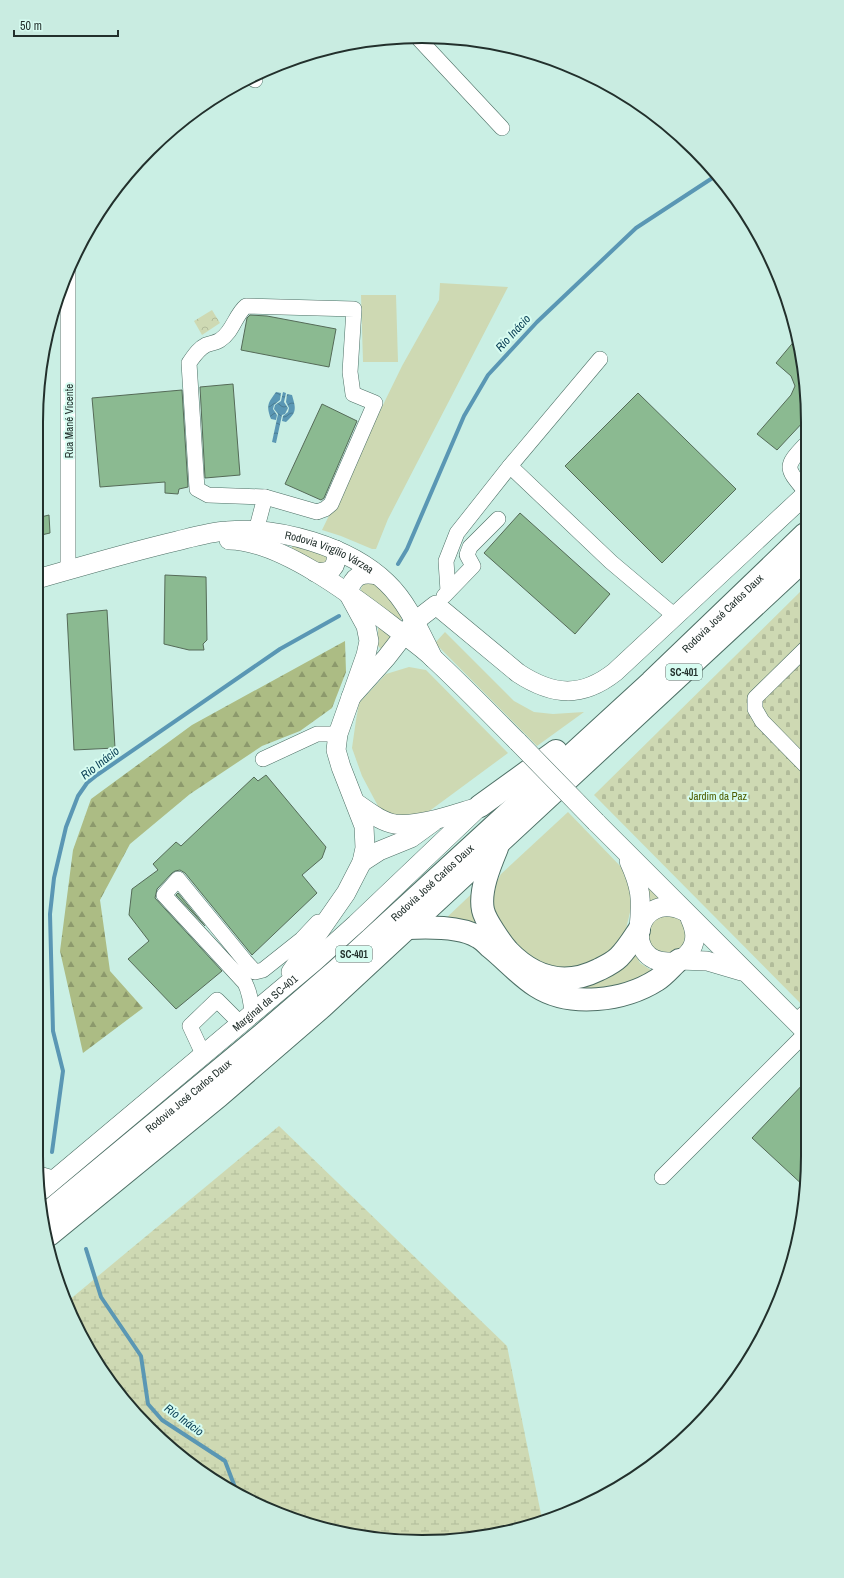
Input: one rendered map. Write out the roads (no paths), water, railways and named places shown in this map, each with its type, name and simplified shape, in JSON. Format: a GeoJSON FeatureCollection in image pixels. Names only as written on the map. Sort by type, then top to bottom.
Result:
{"type":"FeatureCollection","features":[{"type":"Feature","properties":{"kind":"highway","name":"Rodovia José Carlos Daux"},"geometry":{"type":"LineString","coordinates":[[47,1213],[263,1034],[337,970],[651,682],[801,538]]}},
{"type":"Feature","properties":{"kind":"highway","name":"Rodovia José Carlos Daux"},"geometry":{"type":"LineString","coordinates":[[51,1233],[268,1054],[322,1007],[801,563]]}},
{"type":"Feature","properties":{"kind":"highway"},"geometry":{"type":"LineString","coordinates":[[480,806],[651,682]]}},
{"type":"Feature","properties":{"kind":"highway"},"geometry":{"type":"LineString","coordinates":[[498,845],[485,882],[483,910],[499,942],[516,960],[534,971],[547,977],[559,979],[582,976],[610,964],[619,957],[639,930]]}},
{"type":"Feature","properties":{"kind":"highway"},"geometry":{"type":"LineString","coordinates":[[407,928],[423,927],[460,930],[478,937],[536,986],[554,995],[576,1000],[598,999],[632,992],[657,980],[679,960]]}},
{"type":"Feature","properties":{"kind":"main road"},"geometry":{"type":"LineString","coordinates":[[351,697],[386,658],[409,628],[436,604],[518,673],[531,682],[554,690],[569,691],[593,687],[605,680],[801,499]]}},
{"type":"Feature","properties":{"kind":"main road","name":"Rodovia Virgílio Várzea"},"geometry":{"type":"LineString","coordinates":[[43,577],[180,540],[228,531],[256,531],[298,538],[336,550],[352,557],[388,584],[401,601],[409,628],[426,653],[518,742],[744,972],[801,1022]]}},
{"type":"Feature","properties":{"kind":"main road","name":"Rodovia Virgílio Várzea"},"geometry":{"type":"LineString","coordinates":[[180,540],[233,540],[254,544],[294,560],[409,628]]}},
{"type":"Feature","properties":{"kind":"main road"},"geometry":{"type":"LineString","coordinates":[[314,572],[324,573],[330,571],[337,558],[336,550]]}},
{"type":"Feature","properties":{"kind":"main road"},"geometry":{"type":"LineString","coordinates":[[276,993],[346,893],[362,862],[366,839],[364,826],[340,767],[336,750],[338,734],[366,655],[368,640],[366,626],[348,593],[354,580],[360,575],[369,573],[377,575]]}},
{"type":"Feature","properties":{"kind":"main road"},"geometry":{"type":"LineString","coordinates":[[386,658],[396,652],[408,649],[426,653]]}},
{"type":"Feature","properties":{"kind":"main road"},"geometry":{"type":"LineString","coordinates":[[356,804],[380,818],[394,824],[420,822],[480,806]]}},
{"type":"Feature","properties":{"kind":"main road","name":"Marginal da SC-401"},"geometry":{"type":"LineString","coordinates":[[45,1181],[203,1054],[276,993],[356,924],[480,806]]}},
{"type":"Feature","properties":{"kind":"main road"},"geometry":{"type":"LineString","coordinates":[[362,862],[380,851],[410,838],[439,818]]}},
{"type":"Feature","properties":{"kind":"main road"},"geometry":{"type":"LineString","coordinates":[[624,850],[639,888],[641,910],[639,939],[647,954],[662,962],[679,960],[707,961],[744,972]]}},
{"type":"Feature","properties":{"kind":"main road"},"geometry":{"type":"LineString","coordinates":[[639,930],[648,913],[656,908],[666,906],[675,907],[687,914],[695,929],[695,941],[689,952],[679,960]]}},
{"type":"Feature","properties":{"kind":"street"},"geometry":{"type":"LineString","coordinates":[[423,43],[502,128]]}},
{"type":"Feature","properties":{"kind":"street","name":"Rua Mané Vicente"},"geometry":{"type":"LineString","coordinates":[[68,287],[68,570]]}},
{"type":"Feature","properties":{"kind":"street"},"geometry":{"type":"LineString","coordinates":[[246,306],[354,309],[350,372],[354,394],[376,403],[331,504],[325,509],[317,512],[265,497],[208,495],[196,489],[189,363],[196,352],[205,346],[221,340],[231,329],[240,311],[246,306]]}},
{"type":"Feature","properties":{"kind":"street"},"geometry":{"type":"LineString","coordinates":[[448,591],[446,561],[457,533],[510,466],[600,359]]}},
{"type":"Feature","properties":{"kind":"street"},"geometry":{"type":"LineString","coordinates":[[801,449],[791,460],[789,466],[791,474],[801,486]]}},
{"type":"Feature","properties":{"kind":"street"},"geometry":{"type":"LineString","coordinates":[[510,466],[611,562],[674,616]]}},
{"type":"Feature","properties":{"kind":"street"},"geometry":{"type":"LineString","coordinates":[[256,531],[265,497]]}},
{"type":"Feature","properties":{"kind":"street"},"geometry":{"type":"LineString","coordinates":[[436,604],[473,566],[467,555],[470,547],[498,519]]}},
{"type":"Feature","properties":{"kind":"street"},"geometry":{"type":"LineString","coordinates":[[801,653],[755,698],[755,709],[762,721],[801,761]]}},
{"type":"Feature","properties":{"kind":"street"},"geometry":{"type":"LineString","coordinates":[[262,759],[317,734],[338,734]]}},
{"type":"Feature","properties":{"kind":"street"},"geometry":{"type":"LineString","coordinates":[[203,1054],[190,1026],[218,1000],[246,1018],[251,999],[245,983],[164,895],[178,879],[252,970],[260,972],[302,939],[346,893]]}},
{"type":"Feature","properties":{"kind":"street"},"geometry":{"type":"LineString","coordinates":[[662,1177],[801,1028]]}},
{"type":"Feature","properties":{"kind":"water"},"geometry":{"type":"Polygon","coordinates":[[[276,392],[281,393],[280,400],[274,405],[273,409],[277,415],[276,420],[271,419],[268,407],[276,392]]]}},
{"type":"Feature","properties":{"kind":"water"},"geometry":{"type":"Polygon","coordinates":[[[283,392],[286,393],[284,402],[288,408],[285,414],[282,415],[276,443],[272,442],[278,414],[274,409],[275,405],[281,401],[283,392]]]}},
{"type":"Feature","properties":{"kind":"water"},"geometry":{"type":"Polygon","coordinates":[[[287,394],[292,395],[295,410],[286,422],[282,421],[283,416],[288,412],[289,408],[286,402],[287,394]]]}},
{"type":"Feature","properties":{"kind":"waterway","name":"Rio Inácio"},"geometry":{"type":"LineString","coordinates":[[398,564],[407,549],[464,416],[488,375],[537,322],[636,228],[712,178]]}},
{"type":"Feature","properties":{"kind":"waterway","name":"Rio Inácio"},"geometry":{"type":"LineString","coordinates":[[52,1152],[63,1071],[53,1031],[50,914],[54,878],[66,827],[78,796],[87,783],[97,775],[280,649],[339,616]]}},
{"type":"Feature","properties":{"kind":"waterway","name":"Rio Inácio"},"geometry":{"type":"LineString","coordinates":[[86,1249],[101,1297],[141,1356],[148,1404],[162,1420],[225,1461],[234,1485]]}},
{"type":"Feature","properties":{"kind":"park label","name":"Jardim da Paz"},"geometry":{"type":"Point","coordinates":[718,796]}}]}
